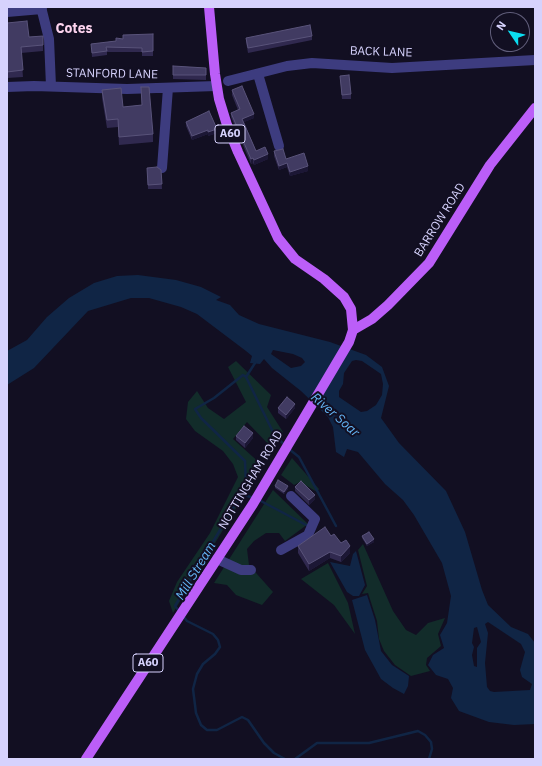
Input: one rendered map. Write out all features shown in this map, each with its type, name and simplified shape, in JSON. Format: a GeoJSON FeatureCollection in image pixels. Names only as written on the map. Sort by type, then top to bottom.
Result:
{"type":"FeatureCollection","features":[{"type":"Feature","properties":{"kind":"main road","name":"A60"},"geometry":{"type":"LineString","coordinates":[[209,7],[216,86],[226,125],[278,238],[295,259],[324,279],[344,297],[351,309],[353,330]]}},
{"type":"Feature","properties":{"kind":"main road","name":"BARROW ROAD"},"geometry":{"type":"LineString","coordinates":[[353,330],[372,319],[388,305],[429,263],[490,165],[535,108]]}},
{"type":"Feature","properties":{"kind":"main road","name":"NOTTINGHAM ROAD"},"geometry":{"type":"LineString","coordinates":[[87,757],[253,504],[349,342],[353,330]]}},
{"type":"Feature","properties":{"kind":"street"},"geometry":{"type":"LineString","coordinates":[[7,12],[41,8],[49,40],[51,86]]}},
{"type":"Feature","properties":{"kind":"street","name":"BACK LANE"},"geometry":{"type":"LineString","coordinates":[[228,81],[287,66],[312,63],[392,68],[535,60]]}},
{"type":"Feature","properties":{"kind":"street"},"geometry":{"type":"LineString","coordinates":[[258,74],[279,146]]}},
{"type":"Feature","properties":{"kind":"street","name":"STANFORD LANE"},"geometry":{"type":"LineString","coordinates":[[7,87],[51,86],[127,89],[216,86]]}},
{"type":"Feature","properties":{"kind":"street"},"geometry":{"type":"LineString","coordinates":[[162,168],[168,88]]}},
{"type":"Feature","properties":{"kind":"street"},"geometry":{"type":"LineString","coordinates":[[281,550],[308,535],[315,519],[291,496]]}},
{"type":"Feature","properties":{"kind":"street"},"geometry":{"type":"LineString","coordinates":[[218,559],[241,570],[251,570]]}},
{"type":"Feature","properties":{"kind":"green space"},"geometry":{"type":"Polygon","coordinates":[[[236,361],[271,395],[267,407],[283,432],[271,447],[247,422],[233,439],[262,465],[173,613],[169,601],[177,582],[210,533],[238,477],[233,464],[223,451],[195,431],[186,419],[188,402],[197,391],[208,408],[224,419],[246,402],[228,367],[236,361]]]}},
{"type":"Feature","properties":{"kind":"green space"},"geometry":{"type":"Polygon","coordinates":[[[292,458],[319,489],[317,492],[300,482],[294,485],[281,475],[292,458]]]}},
{"type":"Feature","properties":{"kind":"green space"},"geometry":{"type":"Polygon","coordinates":[[[273,490],[308,524],[285,541],[279,533],[266,533],[254,541],[247,549],[249,565],[273,592],[262,605],[236,595],[227,585],[214,583],[273,490]]]}},
{"type":"Feature","properties":{"kind":"green space"},"geometry":{"type":"Polygon","coordinates":[[[363,544],[393,611],[406,630],[416,635],[428,623],[445,618],[438,634],[441,646],[427,658],[426,665],[430,671],[411,676],[395,665],[384,651],[379,639],[377,621],[368,593],[362,594],[367,586],[358,550],[363,544]]]}},
{"type":"Feature","properties":{"kind":"green space"},"geometry":{"type":"Polygon","coordinates":[[[328,563],[348,603],[355,634],[334,605],[301,579],[328,563]]]}},
{"type":"Feature","properties":{"kind":"water","name":"River Soar"},"geometry":{"type":"Polygon","coordinates":[[[138,275],[176,280],[201,287],[221,297],[216,300],[230,305],[239,315],[259,324],[330,342],[366,355],[382,367],[389,386],[381,418],[399,443],[446,491],[465,532],[482,590],[488,605],[511,627],[528,634],[535,643],[535,724],[514,725],[489,722],[459,711],[451,698],[453,688],[448,679],[436,675],[428,665],[433,655],[444,648],[440,635],[447,623],[451,596],[442,563],[414,515],[403,500],[385,484],[358,452],[347,449],[344,457],[336,452],[333,427],[328,417],[301,391],[272,368],[264,359],[260,364],[250,363],[252,356],[197,314],[181,307],[149,298],[131,298],[88,311],[34,368],[7,385],[7,351],[27,340],[47,317],[69,298],[94,283],[117,276],[138,275]],[[273,350],[271,354],[291,368],[301,366],[305,362],[302,358],[293,354],[273,350]],[[352,361],[344,373],[343,384],[339,391],[339,397],[361,412],[367,411],[376,405],[382,395],[383,384],[381,374],[362,361],[352,361]],[[488,622],[485,624],[488,633],[485,663],[487,687],[490,691],[494,692],[530,690],[532,684],[522,677],[520,670],[525,652],[521,644],[488,622]],[[477,627],[474,628],[472,643],[474,647],[472,655],[474,666],[477,667],[477,648],[481,642],[477,627]]]}},
{"type":"Feature","properties":{"kind":"water"},"geometry":{"type":"Polygon","coordinates":[[[356,551],[365,585],[359,596],[353,596],[347,592],[330,562],[350,566],[353,554],[356,551]]]}},
{"type":"Feature","properties":{"kind":"water"},"geometry":{"type":"Polygon","coordinates":[[[367,595],[375,620],[381,651],[392,665],[409,676],[408,686],[404,694],[381,679],[365,650],[352,600],[367,595]]]}},
{"type":"Feature","properties":{"kind":"building"},"geometry":{"type":"Polygon","coordinates":[[[27,21],[29,37],[43,36],[43,45],[21,47],[23,70],[7,72],[7,23],[27,21]]]}},
{"type":"Feature","properties":{"kind":"building"},"geometry":{"type":"Polygon","coordinates":[[[310,25],[312,36],[248,48],[246,38],[310,25]]]}},
{"type":"Feature","properties":{"kind":"building"},"geometry":{"type":"Polygon","coordinates":[[[153,34],[153,51],[142,52],[142,48],[106,47],[107,51],[92,53],[91,44],[116,41],[116,38],[123,39],[123,35],[153,34]]]}},
{"type":"Feature","properties":{"kind":"building"},"geometry":{"type":"Polygon","coordinates":[[[173,66],[206,68],[206,75],[173,75],[173,66]]]}},
{"type":"Feature","properties":{"kind":"building"},"geometry":{"type":"Polygon","coordinates":[[[349,75],[351,94],[342,95],[340,76],[349,75]]]}},
{"type":"Feature","properties":{"kind":"building"},"geometry":{"type":"Polygon","coordinates":[[[242,86],[254,114],[242,119],[256,151],[265,147],[268,154],[254,160],[253,158],[251,159],[231,113],[240,109],[232,90],[242,86]]]}},
{"type":"Feature","properties":{"kind":"building"},"geometry":{"type":"Polygon","coordinates":[[[141,87],[149,87],[153,134],[119,137],[118,119],[107,120],[102,90],[121,88],[123,107],[142,105],[141,87]]]}},
{"type":"Feature","properties":{"kind":"building"},"geometry":{"type":"Polygon","coordinates":[[[209,111],[217,129],[208,132],[208,130],[192,136],[186,122],[209,111]]]}},
{"type":"Feature","properties":{"kind":"building"},"geometry":{"type":"Polygon","coordinates":[[[283,149],[286,159],[304,153],[308,166],[290,172],[287,163],[279,166],[274,151],[283,149]]]}},
{"type":"Feature","properties":{"kind":"building"},"geometry":{"type":"Polygon","coordinates":[[[157,167],[161,170],[162,184],[148,185],[147,168],[157,167]]]}},
{"type":"Feature","properties":{"kind":"building"},"geometry":{"type":"Polygon","coordinates":[[[287,397],[295,404],[286,415],[278,408],[287,397]]]}},
{"type":"Feature","properties":{"kind":"building"},"geometry":{"type":"Polygon","coordinates":[[[244,426],[253,433],[245,443],[236,436],[244,426]]]}},
{"type":"Feature","properties":{"kind":"building"},"geometry":{"type":"Polygon","coordinates":[[[278,480],[288,486],[284,492],[275,486],[278,480]]]}},
{"type":"Feature","properties":{"kind":"building"},"geometry":{"type":"Polygon","coordinates":[[[301,481],[315,495],[309,500],[295,487],[301,481]]]}},
{"type":"Feature","properties":{"kind":"building"},"geometry":{"type":"Polygon","coordinates":[[[325,527],[331,536],[334,534],[341,543],[346,540],[350,546],[341,556],[330,552],[309,564],[298,546],[325,527]]]}},
{"type":"Feature","properties":{"kind":"building"},"geometry":{"type":"Polygon","coordinates":[[[369,532],[374,539],[367,544],[362,536],[369,532]]]}},
{"type":"Feature","properties":{"kind":"waterway","name":"Mill Stream"},"geometry":{"type":"LineString","coordinates":[[180,612],[175,606],[246,486],[245,461],[201,418],[195,409],[214,398],[243,375],[246,377],[255,363]]}},
{"type":"Feature","properties":{"kind":"waterway"},"geometry":{"type":"LineString","coordinates":[[246,377],[275,436],[286,446]]}},
{"type":"Feature","properties":{"kind":"waterway"},"geometry":{"type":"LineString","coordinates":[[289,449],[299,457],[336,526]]}},
{"type":"Feature","properties":{"kind":"waterway"},"geometry":{"type":"LineString","coordinates":[[241,494],[254,498]]}},
{"type":"Feature","properties":{"kind":"waterway"},"geometry":{"type":"LineString","coordinates":[[259,500],[308,526]]}},
{"type":"Feature","properties":{"kind":"waterway","name":"Mill Stream"},"geometry":{"type":"LineString","coordinates":[[183,616],[187,621],[213,634],[218,640],[220,647],[215,654],[203,664],[197,674],[193,689],[196,713],[201,725],[207,730],[217,730],[242,717],[248,720],[264,743],[274,753],[285,759]]}},
{"type":"Feature","properties":{"kind":"waterway","name":"Mill Stream"},"geometry":{"type":"LineString","coordinates":[[295,759],[317,743],[369,743],[418,731],[425,735],[431,742],[432,749],[429,759]]}},
{"type":"Feature","properties":{"kind":"district","name":"Cotes"},"geometry":{"type":"Point","coordinates":[74,29]}}]}
